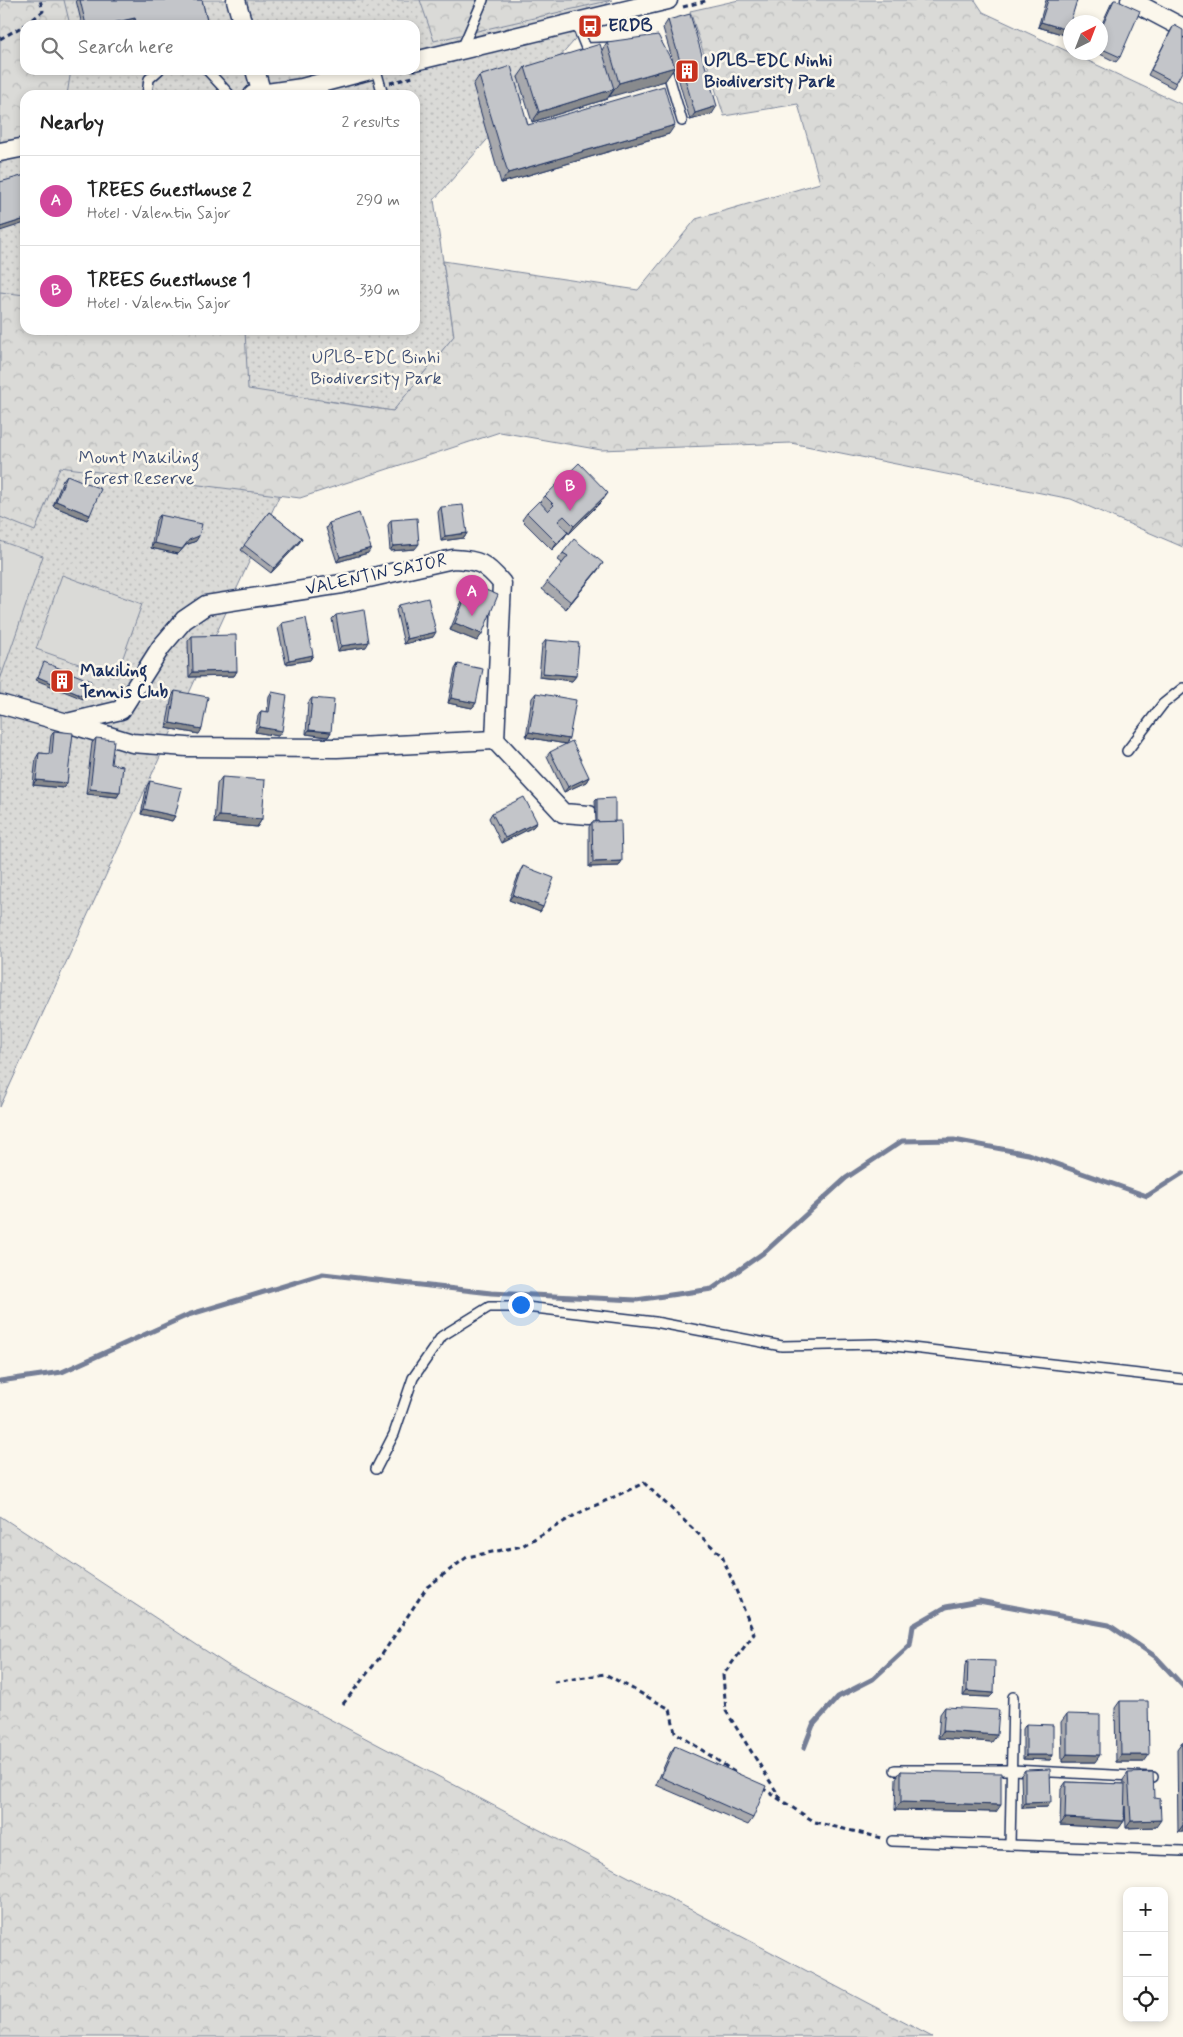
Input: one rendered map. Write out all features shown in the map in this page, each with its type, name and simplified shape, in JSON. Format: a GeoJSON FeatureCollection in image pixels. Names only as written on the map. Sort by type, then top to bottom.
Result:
{"type":"FeatureCollection","features":[{"type":"Feature","properties":{"kind":"street"},"geometry":{"type":"LineString","coordinates":[[236,0],[242,20]]}},
{"type":"Feature","properties":{"kind":"street"},"geometry":{"type":"LineString","coordinates":[[420,60],[668,0]]}},
{"type":"Feature","properties":{"kind":"street"},"geometry":{"type":"LineString","coordinates":[[1130,0],[1183,28]]}},
{"type":"Feature","properties":{"kind":"street"},"geometry":{"type":"LineString","coordinates":[[255,75],[257,90]]}},
{"type":"Feature","properties":{"kind":"street"},"geometry":{"type":"LineString","coordinates":[[287,90],[351,75]]}},
{"type":"Feature","properties":{"kind":"street"},"geometry":{"type":"LineString","coordinates":[[0,152],[20,147]]}},
{"type":"Feature","properties":{"kind":"street","name":"VALENTIN SAJOR"},"geometry":{"type":"LineString","coordinates":[[0,704],[132,744],[187,747],[337,748],[494,740],[502,583],[488,566],[473,560],[453,558],[342,584],[206,605],[184,620],[161,647],[121,710],[67,723]]}},
{"type":"Feature","properties":{"kind":"street"},"geometry":{"type":"LineString","coordinates":[[494,740],[563,813],[589,815]]}},
{"type":"Feature","properties":{"kind":"lane"},"geometry":{"type":"LineString","coordinates":[[461,51],[483,0]]}},
{"type":"Feature","properties":{"kind":"lane"},"geometry":{"type":"LineString","coordinates":[[575,21],[586,48],[621,46]]}},
{"type":"Feature","properties":{"kind":"lane"},"geometry":{"type":"LineString","coordinates":[[664,59],[682,122]]}},
{"type":"Feature","properties":{"kind":"lane"},"geometry":{"type":"LineString","coordinates":[[148,90],[149,79],[153,75]]}},
{"type":"Feature","properties":{"kind":"lane"},"geometry":{"type":"LineString","coordinates":[[212,75],[225,90]]}},
{"type":"Feature","properties":{"kind":"lane"},"geometry":{"type":"LineString","coordinates":[[378,75],[382,90]]}},
{"type":"Feature","properties":{"kind":"lane"},"geometry":{"type":"LineString","coordinates":[[1127,751],[1163,704],[1183,688]]}},
{"type":"Feature","properties":{"kind":"lane"},"geometry":{"type":"LineString","coordinates":[[376,1469],[394,1434],[413,1378],[437,1343],[442,1336],[489,1306],[526,1307],[654,1322],[782,1346],[877,1344],[1183,1379]]}},
{"type":"Feature","properties":{"kind":"lane"},"geometry":{"type":"LineString","coordinates":[[1010,1844],[1013,1697]]}},
{"type":"Feature","properties":{"kind":"lane"},"geometry":{"type":"LineString","coordinates":[[895,1770],[1012,1770],[1154,1777]]}},
{"type":"Feature","properties":{"kind":"lane"},"geometry":{"type":"LineString","coordinates":[[892,1841],[1183,1851]]}},
{"type":"Feature","properties":{"kind":"path"},"geometry":{"type":"LineString","coordinates":[[31,20],[43,11],[40,0]]}},
{"type":"Feature","properties":{"kind":"path"},"geometry":{"type":"LineString","coordinates":[[0,39],[20,28]]}},
{"type":"Feature","properties":{"kind":"path"},"geometry":{"type":"LineString","coordinates":[[344,1704],[382,1656],[427,1587],[467,1557],[522,1546],[579,1513],[644,1484],[722,1556],[754,1634],[723,1675],[726,1711],[781,1799]]}},
{"type":"Feature","properties":{"kind":"path"},"geometry":{"type":"LineString","coordinates":[[554,1682],[605,1674],[670,1710],[675,1732],[740,1776]]}},
{"type":"Feature","properties":{"kind":"path"},"geometry":{"type":"LineString","coordinates":[[756,1785],[815,1822],[892,1841]]}},
{"type":"Feature","properties":{"kind":"green space","name":"Mount Makiling Forest Reserve"},"geometry":{"type":"Polygon","coordinates":[[[0,0],[610,0],[434,200],[454,336],[393,411],[323,400],[0,1107],[0,0]]]}},
{"type":"Feature","properties":{"kind":"green space"},"geometry":{"type":"Polygon","coordinates":[[[0,0],[64,0],[69,20],[20,20],[20,75],[70,75],[68,90],[20,90],[20,144],[0,151],[0,0]]]}},
{"type":"Feature","properties":{"kind":"green space"},"geometry":{"type":"Polygon","coordinates":[[[420,0],[612,0],[434,41],[420,0]]]}},
{"type":"Feature","properties":{"kind":"green space"},"geometry":{"type":"Polygon","coordinates":[[[739,0],[975,0],[983,12],[1063,49],[1063,60],[1086,60],[1183,105],[1183,547],[1071,499],[791,443],[601,450],[500,432],[300,498],[60,467],[35,531],[0,517],[0,292],[20,294],[20,335],[245,335],[248,389],[393,411],[454,336],[443,261],[638,290],[696,219],[820,183],[798,104],[724,116],[690,11],[739,0]]]}},
{"type":"Feature","properties":{"kind":"green space"},"geometry":{"type":"Polygon","coordinates":[[[0,541],[43,556],[0,680],[0,541]]]}},
{"type":"Feature","properties":{"kind":"green space"},"geometry":{"type":"Polygon","coordinates":[[[62,575],[142,604],[116,677],[36,649],[62,575]]]}},
{"type":"Feature","properties":{"kind":"green space"},"geometry":{"type":"Polygon","coordinates":[[[0,1516],[229,1666],[932,2037],[0,2037],[0,1516]]]}},
{"type":"Feature","properties":{"kind":"building"},"geometry":{"type":"Polygon","coordinates":[[[80,0],[202,0],[207,20],[136,20],[135,18],[126,20],[85,20],[80,0]]]}},
{"type":"Feature","properties":{"kind":"building"},"geometry":{"type":"Polygon","coordinates":[[[1048,0],[1077,0],[1072,15],[1063,15],[1063,29],[1041,22],[1048,0]]]}},
{"type":"Feature","properties":{"kind":"building"},"geometry":{"type":"Polygon","coordinates":[[[1114,0],[1140,11],[1120,57],[1108,52],[1107,15],[1114,0]]]}},
{"type":"Feature","properties":{"kind":"building","name":"UPLB-EDC Ninhi Biodiversity Park"},"geometry":{"type":"Polygon","coordinates":[[[690,14],[717,106],[695,113],[668,20],[690,14]]]}},
{"type":"Feature","properties":{"kind":"building"},"geometry":{"type":"Polygon","coordinates":[[[1174,25],[1183,30],[1183,70],[1176,83],[1151,70],[1174,25]]]}},
{"type":"Feature","properties":{"kind":"building"},"geometry":{"type":"Polygon","coordinates":[[[658,35],[675,67],[619,83],[607,42],[658,35]]]}},
{"type":"Feature","properties":{"kind":"building"},"geometry":{"type":"Polygon","coordinates":[[[600,44],[614,89],[539,112],[525,67],[600,44]]]}},
{"type":"Feature","properties":{"kind":"building"},"geometry":{"type":"Polygon","coordinates":[[[511,66],[528,125],[664,86],[675,125],[508,173],[479,76],[511,66]]]}},
{"type":"Feature","properties":{"kind":"building"},"geometry":{"type":"Polygon","coordinates":[[[20,176],[20,221],[0,227],[0,182],[20,176]]]}},
{"type":"Feature","properties":{"kind":"building"},"geometry":{"type":"Polygon","coordinates":[[[579,463],[608,493],[574,526],[564,516],[558,521],[568,532],[557,543],[527,513],[539,501],[548,511],[554,505],[545,496],[579,463]]]}},
{"type":"Feature","properties":{"kind":"building"},"geometry":{"type":"Polygon","coordinates":[[[67,475],[101,489],[90,515],[56,501],[67,475]]]}},
{"type":"Feature","properties":{"kind":"building"},"geometry":{"type":"Polygon","coordinates":[[[463,505],[467,533],[445,536],[441,507],[463,505]]]}},
{"type":"Feature","properties":{"kind":"building"},"geometry":{"type":"Polygon","coordinates":[[[269,512],[302,538],[274,568],[244,545],[269,512]]]}},
{"type":"Feature","properties":{"kind":"building"},"geometry":{"type":"Polygon","coordinates":[[[359,513],[371,548],[340,557],[329,523],[359,513]]]}},
{"type":"Feature","properties":{"kind":"building"},"geometry":{"type":"Polygon","coordinates":[[[160,515],[202,524],[199,536],[189,540],[182,549],[154,543],[160,515]]]}},
{"type":"Feature","properties":{"kind":"building"},"geometry":{"type":"Polygon","coordinates":[[[417,518],[419,544],[393,546],[391,520],[417,518]]]}},
{"type":"Feature","properties":{"kind":"building"},"geometry":{"type":"Polygon","coordinates":[[[574,539],[603,563],[571,602],[547,582],[568,556],[563,553],[574,539]]]}},
{"type":"Feature","properties":{"kind":"building"},"geometry":{"type":"Polygon","coordinates":[[[471,584],[498,595],[482,634],[455,623],[471,584]]]}},
{"type":"Feature","properties":{"kind":"building"},"geometry":{"type":"Polygon","coordinates":[[[428,598],[436,632],[407,639],[399,605],[428,598]]]}},
{"type":"Feature","properties":{"kind":"building"},"geometry":{"type":"Polygon","coordinates":[[[364,610],[369,642],[341,646],[336,615],[364,610]]]}},
{"type":"Feature","properties":{"kind":"building"},"geometry":{"type":"Polygon","coordinates":[[[306,618],[313,655],[289,660],[282,623],[306,618]]]}},
{"type":"Feature","properties":{"kind":"building"},"geometry":{"type":"Polygon","coordinates":[[[236,635],[237,671],[193,672],[192,636],[236,635]]]}},
{"type":"Feature","properties":{"kind":"building"},"geometry":{"type":"Polygon","coordinates":[[[546,640],[579,643],[576,676],[543,673],[546,640]]]}},
{"type":"Feature","properties":{"kind":"building","name":"Makiling Tennis Club"},"geometry":{"type":"Polygon","coordinates":[[[44,662],[91,681],[85,697],[38,677],[44,662]]]}},
{"type":"Feature","properties":{"kind":"building"},"geometry":{"type":"Polygon","coordinates":[[[458,664],[483,669],[476,703],[451,698],[458,664]]]}},
{"type":"Feature","properties":{"kind":"building"},"geometry":{"type":"Polygon","coordinates":[[[175,691],[208,697],[202,729],[170,723],[175,691]]]}},
{"type":"Feature","properties":{"kind":"building"},"geometry":{"type":"Polygon","coordinates":[[[272,692],[287,695],[282,731],[259,727],[261,711],[269,712],[272,692]]]}},
{"type":"Feature","properties":{"kind":"building"},"geometry":{"type":"Polygon","coordinates":[[[536,693],[576,700],[569,739],[529,732],[536,693]]]}},
{"type":"Feature","properties":{"kind":"building"},"geometry":{"type":"Polygon","coordinates":[[[312,698],[334,700],[331,732],[309,730],[312,698]]]}},
{"type":"Feature","properties":{"kind":"building"},"geometry":{"type":"Polygon","coordinates":[[[54,731],[73,733],[67,783],[36,780],[39,753],[52,754],[54,731]]]}},
{"type":"Feature","properties":{"kind":"building"},"geometry":{"type":"Polygon","coordinates":[[[96,738],[114,740],[111,764],[123,766],[120,792],[90,789],[96,738]]]}},
{"type":"Feature","properties":{"kind":"building"},"geometry":{"type":"Polygon","coordinates":[[[572,741],[589,777],[568,787],[550,752],[572,741]]]}},
{"type":"Feature","properties":{"kind":"building"},"geometry":{"type":"Polygon","coordinates":[[[222,777],[265,780],[262,819],[219,816],[222,777]]]}},
{"type":"Feature","properties":{"kind":"building"},"geometry":{"type":"Polygon","coordinates":[[[150,781],[182,788],[175,816],[144,809],[150,781]]]}},
{"type":"Feature","properties":{"kind":"building"},"geometry":{"type":"Polygon","coordinates":[[[524,797],[537,822],[505,838],[492,813],[524,797]]]}},
{"type":"Feature","properties":{"kind":"building"},"geometry":{"type":"Polygon","coordinates":[[[615,798],[615,822],[597,822],[597,799],[615,798]]]}},
{"type":"Feature","properties":{"kind":"building"},"geometry":{"type":"Polygon","coordinates":[[[621,821],[622,861],[593,862],[592,822],[621,821]]]}},
{"type":"Feature","properties":{"kind":"building"},"geometry":{"type":"Polygon","coordinates":[[[523,866],[554,878],[543,907],[513,895],[523,866]]]}},
{"type":"Feature","properties":{"kind":"building"},"geometry":{"type":"Polygon","coordinates":[[[968,1660],[995,1661],[994,1693],[967,1691],[968,1660]]]}},
{"type":"Feature","properties":{"kind":"building"},"geometry":{"type":"Polygon","coordinates":[[[1120,1701],[1148,1701],[1149,1755],[1121,1755],[1120,1701]]]}},
{"type":"Feature","properties":{"kind":"building"},"geometry":{"type":"Polygon","coordinates":[[[945,1707],[999,1710],[997,1735],[943,1731],[945,1707]]]}},
{"type":"Feature","properties":{"kind":"building"},"geometry":{"type":"Polygon","coordinates":[[[1067,1714],[1100,1715],[1100,1755],[1067,1754],[1067,1714]]]}},
{"type":"Feature","properties":{"kind":"building"},"geometry":{"type":"Polygon","coordinates":[[[1026,1724],[1053,1725],[1053,1755],[1026,1755],[1026,1724]]]}},
{"type":"Feature","properties":{"kind":"building"},"geometry":{"type":"Polygon","coordinates":[[[1182,1742],[1183,1742],[1183,1811],[1182,1742]]]}},
{"type":"Feature","properties":{"kind":"building"},"geometry":{"type":"Polygon","coordinates":[[[675,1746],[766,1786],[753,1818],[661,1777],[675,1746]]]}},
{"type":"Feature","properties":{"kind":"building"},"geometry":{"type":"Polygon","coordinates":[[[1050,1769],[1051,1802],[1025,1803],[1025,1770],[1050,1769]]]}},
{"type":"Feature","properties":{"kind":"building"},"geometry":{"type":"Polygon","coordinates":[[[901,1771],[1001,1773],[1001,1805],[901,1802],[901,1771]]]}},
{"type":"Feature","properties":{"kind":"building"},"geometry":{"type":"Polygon","coordinates":[[[1153,1772],[1154,1798],[1160,1799],[1161,1820],[1131,1821],[1128,1773],[1153,1772]]]}},
{"type":"Feature","properties":{"kind":"building"},"geometry":{"type":"Polygon","coordinates":[[[1066,1782],[1125,1784],[1124,1821],[1065,1818],[1066,1782]]]}},
{"type":"Feature","properties":{"kind":"waterway"},"geometry":{"type":"LineString","coordinates":[[0,1381],[62,1372],[188,1315],[323,1274],[491,1293],[636,1300],[712,1289],[766,1251],[846,1178],[902,1141],[954,1140],[1028,1154],[1147,1196],[1183,1173]]}},
{"type":"Feature","properties":{"kind":"waterway"},"geometry":{"type":"LineString","coordinates":[[804,1748],[813,1725],[838,1697],[873,1679],[910,1645],[913,1626],[946,1607],[979,1601],[1109,1625],[1156,1657],[1183,1686]]}},
{"type":"Feature","properties":{"kind":"place","name":"ERDB"},"geometry":{"type":"Point","coordinates":[590,26]}},
{"type":"Feature","properties":{"kind":"place","name":"UPLB-EDC Ninhi Biodiversity Park"},"geometry":{"type":"Point","coordinates":[687,71]}},
{"type":"Feature","properties":{"kind":"place","name":"TREES Guesthouse 1"},"geometry":{"type":"Point","coordinates":[570,511]}},
{"type":"Feature","properties":{"kind":"place","name":"TREES Guesthouse 2"},"geometry":{"type":"Point","coordinates":[472,616]}},
{"type":"Feature","properties":{"kind":"place","name":"Makiling Tennis Club"},"geometry":{"type":"Point","coordinates":[62,681]}},
{"type":"Feature","properties":{"kind":"park label","name":"UPLB-EDC Binhi Biodiversity Park"},"geometry":{"type":"Point","coordinates":[376,368]}}]}
